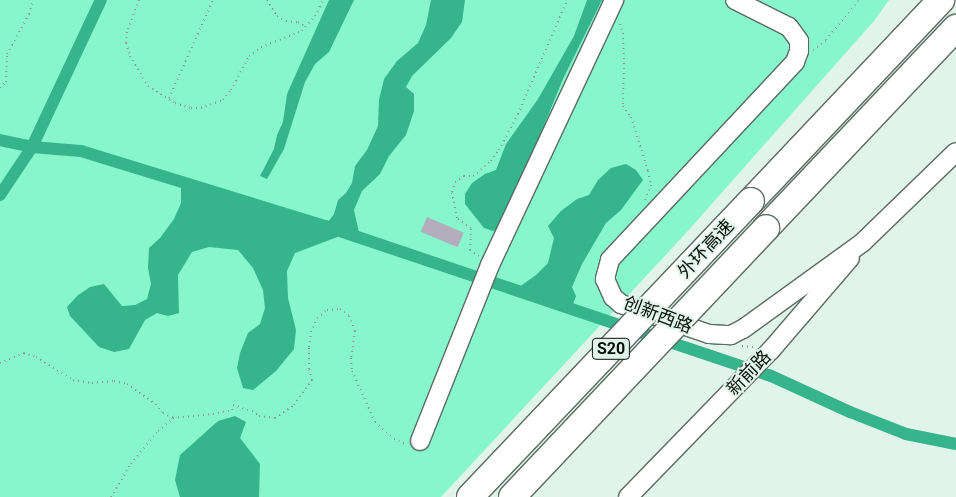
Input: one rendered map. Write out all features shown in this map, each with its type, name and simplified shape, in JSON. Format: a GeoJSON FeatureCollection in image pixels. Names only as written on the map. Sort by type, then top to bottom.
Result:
{"type":"FeatureCollection","features":[{"type":"Feature","properties":{"kind":"highway","name":"外环高速"},"geometry":{"type":"LineString","coordinates":[[470,497],[941,0]]}},
{"type":"Feature","properties":{"kind":"highway","name":"外环高速"},"geometry":{"type":"LineString","coordinates":[[512,497],[956,28]]}},
{"type":"Feature","properties":{"kind":"street"},"geometry":{"type":"LineString","coordinates":[[735,0],[780,22],[795,34],[799,51],[792,67]]}},
{"type":"Feature","properties":{"kind":"street"},"geometry":{"type":"LineString","coordinates":[[420,441],[492,263],[613,3]]}},
{"type":"Feature","properties":{"kind":"street","name":"创新西路"},"geometry":{"type":"LineString","coordinates":[[792,67],[615,254],[606,269],[605,279],[608,289],[621,304],[709,334],[732,335],[863,242],[956,152]]}},
{"type":"Feature","properties":{"kind":"street","name":"新前路"},"geometry":{"type":"LineString","coordinates":[[628,497],[771,350],[863,242]]}},
{"type":"Feature","properties":{"kind":"path"},"geometry":{"type":"LineString","coordinates":[[0,88],[6,82],[7,54],[29,14],[33,0]]}},
{"type":"Feature","properties":{"kind":"path"},"geometry":{"type":"LineString","coordinates":[[139,0],[127,32],[126,43],[130,56],[148,86],[168,99],[191,108],[201,108],[223,100],[239,79],[248,56],[261,48],[290,38],[306,27],[315,16],[323,0]]}},
{"type":"Feature","properties":{"kind":"path"},"geometry":{"type":"LineString","coordinates":[[168,99],[213,0]]}},
{"type":"Feature","properties":{"kind":"path"},"geometry":{"type":"LineString","coordinates":[[267,0],[277,16],[286,22],[298,22],[306,27]]}},
{"type":"Feature","properties":{"kind":"path"},"geometry":{"type":"LineString","coordinates":[[492,263],[470,250],[471,228],[458,218],[452,192],[455,182],[464,176],[473,176],[492,161],[499,150],[518,114],[568,0]]}},
{"type":"Feature","properties":{"kind":"path"},"geometry":{"type":"LineString","coordinates":[[792,67],[826,40],[859,0]]}},
{"type":"Feature","properties":{"kind":"path"},"geometry":{"type":"LineString","coordinates":[[613,3],[623,33],[623,106],[631,117],[643,150],[651,185],[644,204]]}},
{"type":"Feature","properties":{"kind":"path"},"geometry":{"type":"LineString","coordinates":[[0,363],[24,353],[36,356],[72,380],[92,383],[114,381],[127,384],[156,404],[163,413],[173,418],[232,410],[234,405],[268,419],[279,415],[298,400],[312,380],[309,369],[311,332],[317,318],[327,310],[340,309],[349,316],[355,331],[352,370],[375,422],[394,439],[413,445],[420,441]]}},
{"type":"Feature","properties":{"kind":"path"},"geometry":{"type":"LineString","coordinates":[[111,497],[131,464],[158,431],[173,418]]}},
{"type":"Feature","properties":{"kind":"shaded area"},"geometry":{"type":"Polygon","coordinates":[[[0,0],[889,0],[874,21],[687,232],[441,497],[0,497],[0,0]]]}},
{"type":"Feature","properties":{"kind":"shaded area"},"geometry":{"type":"Polygon","coordinates":[[[329,0],[354,0],[329,52],[315,64],[305,82],[284,149],[267,179],[260,176],[274,149],[277,135],[283,122],[287,94],[329,0]]]}},
{"type":"Feature","properties":{"kind":"shaded area"},"geometry":{"type":"Polygon","coordinates":[[[431,0],[465,0],[462,22],[451,38],[412,76],[406,87],[414,94],[414,111],[406,135],[389,156],[380,174],[362,191],[354,210],[360,237],[348,233],[295,253],[287,271],[288,298],[296,330],[294,349],[276,371],[253,390],[243,388],[237,368],[240,353],[248,333],[260,324],[265,308],[263,290],[253,268],[238,250],[209,247],[192,252],[178,275],[179,313],[168,316],[157,313],[145,320],[129,349],[114,352],[99,347],[70,316],[67,307],[77,296],[90,287],[104,284],[122,306],[135,305],[147,299],[151,284],[148,268],[149,248],[160,238],[174,219],[181,203],[181,181],[325,226],[334,214],[338,200],[346,193],[352,183],[355,166],[367,150],[378,126],[379,100],[384,79],[397,61],[418,43],[426,25],[431,0]]]}},
{"type":"Feature","properties":{"kind":"shaded area"},"geometry":{"type":"Polygon","coordinates":[[[587,0],[602,0],[563,79],[502,228],[493,231],[484,228],[465,204],[465,194],[472,183],[485,174],[496,170],[506,144],[538,99],[574,36],[587,0]]]}},
{"type":"Feature","properties":{"kind":"shaded area"},"geometry":{"type":"Polygon","coordinates":[[[626,164],[636,170],[643,180],[621,210],[606,223],[582,264],[572,287],[576,296],[571,309],[515,290],[536,275],[548,263],[554,238],[548,226],[561,211],[577,199],[589,195],[598,180],[611,168],[626,164]]]}},
{"type":"Feature","properties":{"kind":"shaded area"},"geometry":{"type":"Polygon","coordinates":[[[235,416],[246,422],[240,438],[260,464],[259,497],[180,497],[175,480],[180,455],[218,421],[235,416]]]}},
{"type":"Feature","properties":{"kind":"building"},"geometry":{"type":"Polygon","coordinates":[[[427,217],[464,233],[458,247],[421,232],[427,217]]]}},
{"type":"Feature","properties":{"kind":"waterway"},"geometry":{"type":"LineString","coordinates":[[0,195],[32,147],[101,0]]}},
{"type":"Feature","properties":{"kind":"waterway"},"geometry":{"type":"LineString","coordinates":[[0,140],[32,147],[81,151],[325,226],[769,375],[850,412],[906,434],[956,444]]}}]}
